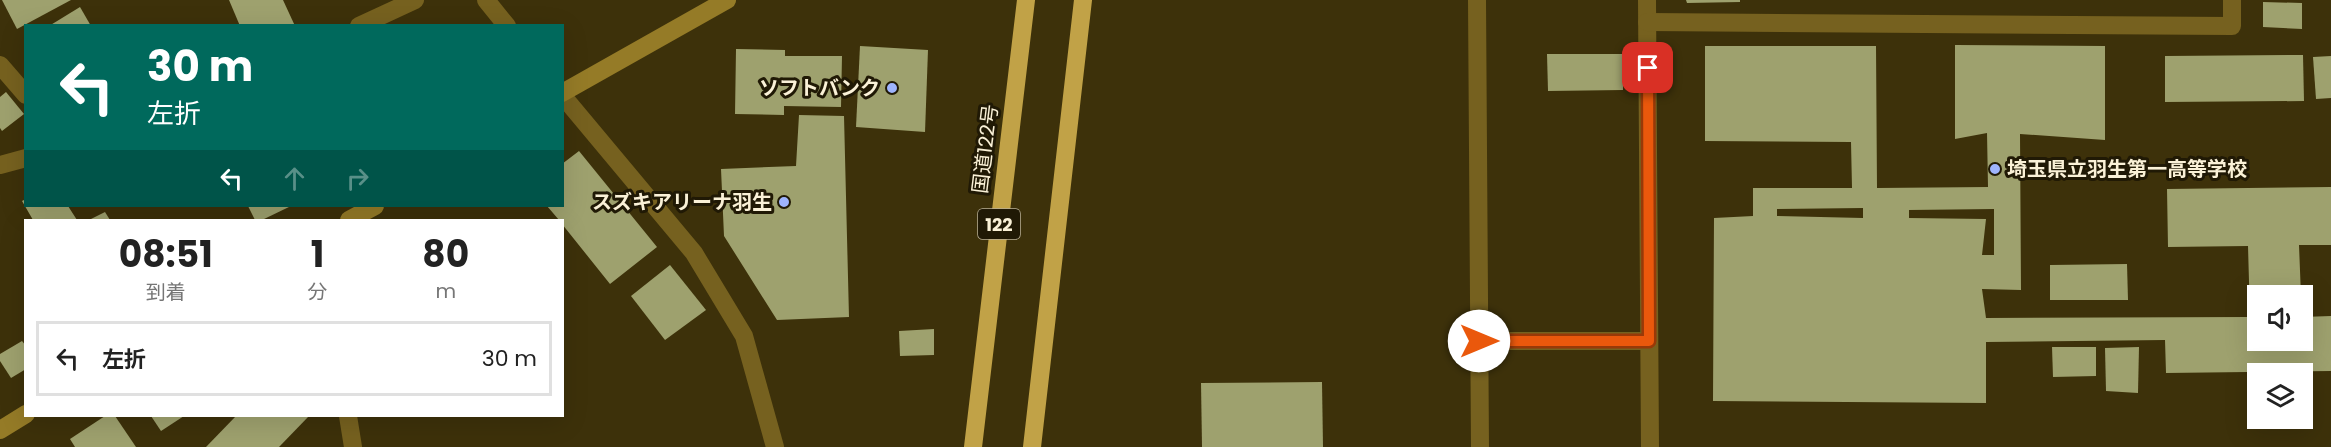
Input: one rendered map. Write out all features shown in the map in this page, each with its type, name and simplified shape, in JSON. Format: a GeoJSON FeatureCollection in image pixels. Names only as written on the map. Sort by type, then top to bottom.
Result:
{"type":"FeatureCollection","features":[{"type":"Feature","properties":{"kind":"highway","name":"国道122号"},"geometry":{"type":"LineString","coordinates":[[973,447],[1026,0]]}},
{"type":"Feature","properties":{"kind":"highway"},"geometry":{"type":"LineString","coordinates":[[1032,447],[1083,0]]}},
{"type":"Feature","properties":{"kind":"street"},"geometry":{"type":"LineString","coordinates":[[363,24],[415,0]]}},
{"type":"Feature","properties":{"kind":"street"},"geometry":{"type":"LineString","coordinates":[[486,0],[505,24]]}},
{"type":"Feature","properties":{"kind":"street"},"geometry":{"type":"LineString","coordinates":[[564,93],[727,0]]}},
{"type":"Feature","properties":{"kind":"street"},"geometry":{"type":"LineString","coordinates":[[1477,0],[1480,447]]}},
{"type":"Feature","properties":{"kind":"street"},"geometry":{"type":"LineString","coordinates":[[1647,0],[1650,447]]}},
{"type":"Feature","properties":{"kind":"street"},"geometry":{"type":"LineString","coordinates":[[1647,22],[2232,26],[2232,0]]}},
{"type":"Feature","properties":{"kind":"street"},"geometry":{"type":"LineString","coordinates":[[0,64],[24,93]]}},
{"type":"Feature","properties":{"kind":"street"},"geometry":{"type":"LineString","coordinates":[[564,96],[694,253],[744,336],[775,447]]}},
{"type":"Feature","properties":{"kind":"street"},"geometry":{"type":"LineString","coordinates":[[0,165],[24,159]]}},
{"type":"Feature","properties":{"kind":"street"},"geometry":{"type":"LineString","coordinates":[[352,219],[373,207]]}},
{"type":"Feature","properties":{"kind":"street"},"geometry":{"type":"LineString","coordinates":[[1479,341],[1649,341]]}},
{"type":"Feature","properties":{"kind":"street"},"geometry":{"type":"LineString","coordinates":[[0,429],[24,415]]}},
{"type":"Feature","properties":{"kind":"street"},"geometry":{"type":"LineString","coordinates":[[348,417],[353,447]]}},
{"type":"Feature","properties":{"kind":"building"},"geometry":{"type":"Polygon","coordinates":[[[2,0],[71,0],[24,24],[17,29],[2,0]]]}},
{"type":"Feature","properties":{"kind":"building"},"geometry":{"type":"Polygon","coordinates":[[[229,0],[283,0],[294,24],[239,24],[229,0]]]}},
{"type":"Feature","properties":{"kind":"building"},"geometry":{"type":"Polygon","coordinates":[[[1686,0],[1740,0],[1740,2],[1687,3],[1686,0]]]}},
{"type":"Feature","properties":{"kind":"building"},"geometry":{"type":"Polygon","coordinates":[[[2263,2],[2302,3],[2302,29],[2263,27],[2263,2]]]}},
{"type":"Feature","properties":{"kind":"building"},"geometry":{"type":"Polygon","coordinates":[[[80,7],[90,24],[52,24],[80,7]]]}},
{"type":"Feature","properties":{"kind":"building"},"geometry":{"type":"Polygon","coordinates":[[[1955,45],[2105,46],[2105,140],[2020,134],[2021,290],[1982,289],[1986,318],[2247,317],[2247,351],[2313,351],[2313,317],[2331,316],[2331,371],[2313,371],[2313,363],[2247,363],[2247,372],[2166,373],[2165,340],[1986,342],[1986,403],[1713,401],[1714,218],[1753,216],[1753,188],[1852,188],[1851,142],[1705,141],[1705,46],[1876,46],[1877,188],[1988,187],[1987,133],[1955,139],[1955,45]],[[1863,208],[1777,209],[1777,216],[1863,218],[1863,208]],[[1994,209],[1909,210],[1909,218],[1986,219],[1982,255],[1994,255],[1994,209]]]}},
{"type":"Feature","properties":{"kind":"building","name":"ソフトバンク"},"geometry":{"type":"Polygon","coordinates":[[[860,46],[928,50],[925,132],[856,127],[860,46]]]}},
{"type":"Feature","properties":{"kind":"building"},"geometry":{"type":"Polygon","coordinates":[[[736,49],[785,50],[785,56],[842,56],[841,107],[784,106],[784,115],[735,114],[736,49]]]}},
{"type":"Feature","properties":{"kind":"building"},"geometry":{"type":"Polygon","coordinates":[[[1547,54],[1623,54],[1623,90],[1548,91],[1547,54]]]}},
{"type":"Feature","properties":{"kind":"building"},"geometry":{"type":"Polygon","coordinates":[[[2303,55],[2304,101],[2165,102],[2165,56],[2303,55]]]}},
{"type":"Feature","properties":{"kind":"building"},"geometry":{"type":"Polygon","coordinates":[[[2331,56],[2331,98],[2316,99],[2313,57],[2331,56]]]}},
{"type":"Feature","properties":{"kind":"building"},"geometry":{"type":"Polygon","coordinates":[[[6,92],[24,114],[2,131],[0,128],[0,97],[6,92]]]}},
{"type":"Feature","properties":{"kind":"building","name":"スズキアリーナ羽生"},"geometry":{"type":"Polygon","coordinates":[[[799,115],[844,116],[849,317],[777,320],[724,236],[721,169],[796,166],[799,115]]]}},
{"type":"Feature","properties":{"kind":"building"},"geometry":{"type":"Polygon","coordinates":[[[579,151],[657,247],[610,284],[564,226],[564,219],[558,219],[548,207],[564,207],[564,162],[579,151]]]}},
{"type":"Feature","properties":{"kind":"building"},"geometry":{"type":"Polygon","coordinates":[[[2331,187],[2331,245],[2299,245],[2301,285],[2249,285],[2248,246],[2168,247],[2167,189],[2331,187]]]}},
{"type":"Feature","properties":{"kind":"building"},"geometry":{"type":"Polygon","coordinates":[[[25,207],[69,207],[76,219],[32,219],[25,207]]]}},
{"type":"Feature","properties":{"kind":"building"},"geometry":{"type":"Polygon","coordinates":[[[248,207],[289,207],[264,219],[254,219],[248,207]]]}},
{"type":"Feature","properties":{"kind":"building"},"geometry":{"type":"Polygon","coordinates":[[[105,212],[109,219],[91,219],[105,212]]]}},
{"type":"Feature","properties":{"kind":"building"},"geometry":{"type":"Polygon","coordinates":[[[2127,264],[2128,300],[2050,300],[2050,265],[2127,264]]]}},
{"type":"Feature","properties":{"kind":"building"},"geometry":{"type":"Polygon","coordinates":[[[670,265],[706,310],[665,340],[631,296],[670,265]]]}},
{"type":"Feature","properties":{"kind":"building"},"geometry":{"type":"Polygon","coordinates":[[[934,329],[934,355],[900,356],[899,331],[934,329]]]}},
{"type":"Feature","properties":{"kind":"building"},"geometry":{"type":"Polygon","coordinates":[[[22,341],[24,344],[24,370],[11,378],[0,361],[0,354],[22,341]]]}},
{"type":"Feature","properties":{"kind":"building"},"geometry":{"type":"Polygon","coordinates":[[[2052,347],[2096,347],[2096,376],[2053,377],[2052,347]]]}},
{"type":"Feature","properties":{"kind":"building"},"geometry":{"type":"Polygon","coordinates":[[[2139,347],[2138,393],[2106,391],[2105,348],[2139,347]]]}},
{"type":"Feature","properties":{"kind":"building"},"geometry":{"type":"Polygon","coordinates":[[[1322,382],[1323,447],[1202,447],[1201,383],[1322,382]]]}},
{"type":"Feature","properties":{"kind":"building"},"geometry":{"type":"Polygon","coordinates":[[[103,417],[116,417],[136,447],[75,447],[70,439],[103,417]]]}},
{"type":"Feature","properties":{"kind":"building"},"geometry":{"type":"Polygon","coordinates":[[[152,417],[182,417],[161,431],[152,417]]]}},
{"type":"Feature","properties":{"kind":"building"},"geometry":{"type":"Polygon","coordinates":[[[235,417],[308,417],[279,447],[206,447],[235,417]]]}},
{"type":"Feature","properties":{"kind":"place","name":"ソフトバンク"},"geometry":{"type":"Point","coordinates":[892,88]}},
{"type":"Feature","properties":{"kind":"place","name":"埼玉県立羽生第一高等学校"},"geometry":{"type":"Point","coordinates":[1995,169]}},
{"type":"Feature","properties":{"kind":"place","name":"スズキアリーナ羽生"},"geometry":{"type":"Point","coordinates":[784,202]}},
{"type":"Feature","properties":{"kind":"route"},"geometry":{"type":"LineString","coordinates":[[1479,341],[1649,341],[1648,68]]}}]}
